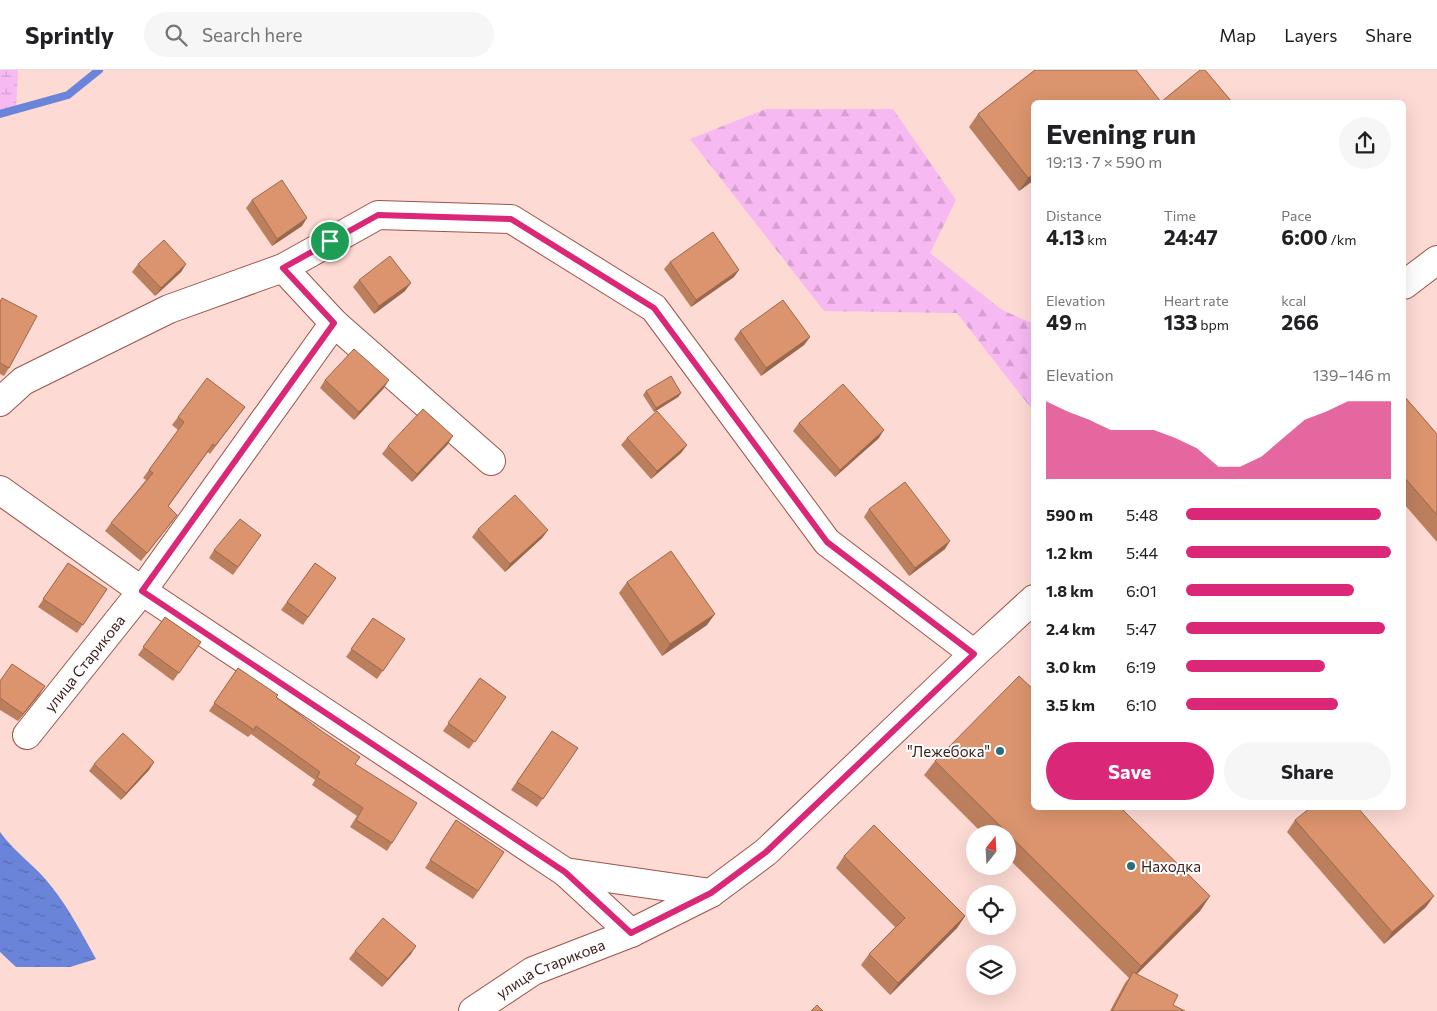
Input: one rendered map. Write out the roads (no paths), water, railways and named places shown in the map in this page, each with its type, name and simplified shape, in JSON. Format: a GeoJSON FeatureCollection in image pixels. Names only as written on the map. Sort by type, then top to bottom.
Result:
{"type":"FeatureCollection","features":[{"type":"Feature","properties":{"kind":"street"},"geometry":{"type":"LineString","coordinates":[[0,402],[23,381],[169,309],[283,268],[378,215],[511,219],[654,308],[827,542],[974,654]]}},
{"type":"Feature","properties":{"kind":"street"},"geometry":{"type":"LineString","coordinates":[[1406,283],[1437,260]]}},
{"type":"Feature","properties":{"kind":"street"},"geometry":{"type":"LineString","coordinates":[[283,268],[334,323],[491,461]]}},
{"type":"Feature","properties":{"kind":"street","name":"улица Старикова"},"geometry":{"type":"LineString","coordinates":[[27,735],[142,591],[334,323]]}},
{"type":"Feature","properties":{"kind":"street"},"geometry":{"type":"LineString","coordinates":[[0,490],[142,591],[565,872],[631,933]]}},
{"type":"Feature","properties":{"kind":"street","name":"улица Старикова"},"geometry":{"type":"LineString","coordinates":[[472,1011],[533,971],[631,933],[711,893],[766,852],[1031,602]]}},
{"type":"Feature","properties":{"kind":"street"},"geometry":{"type":"LineString","coordinates":[[565,872],[711,893]]}},
{"type":"Feature","properties":{"kind":"water"},"geometry":{"type":"Polygon","coordinates":[[[0,832],[58,894],[96,959],[70,967],[16,967],[0,952],[0,832]]]}},
{"type":"Feature","properties":{"kind":"waterway"},"geometry":{"type":"LineString","coordinates":[[0,114],[68,95],[99,70]]}},
{"type":"Feature","properties":{"kind":"place","name":"\"Лежебока\""},"geometry":{"type":"Point","coordinates":[1000,751]}},
{"type":"Feature","properties":{"kind":"place","name":"Находка"},"geometry":{"type":"Point","coordinates":[1131,866]}}]}
